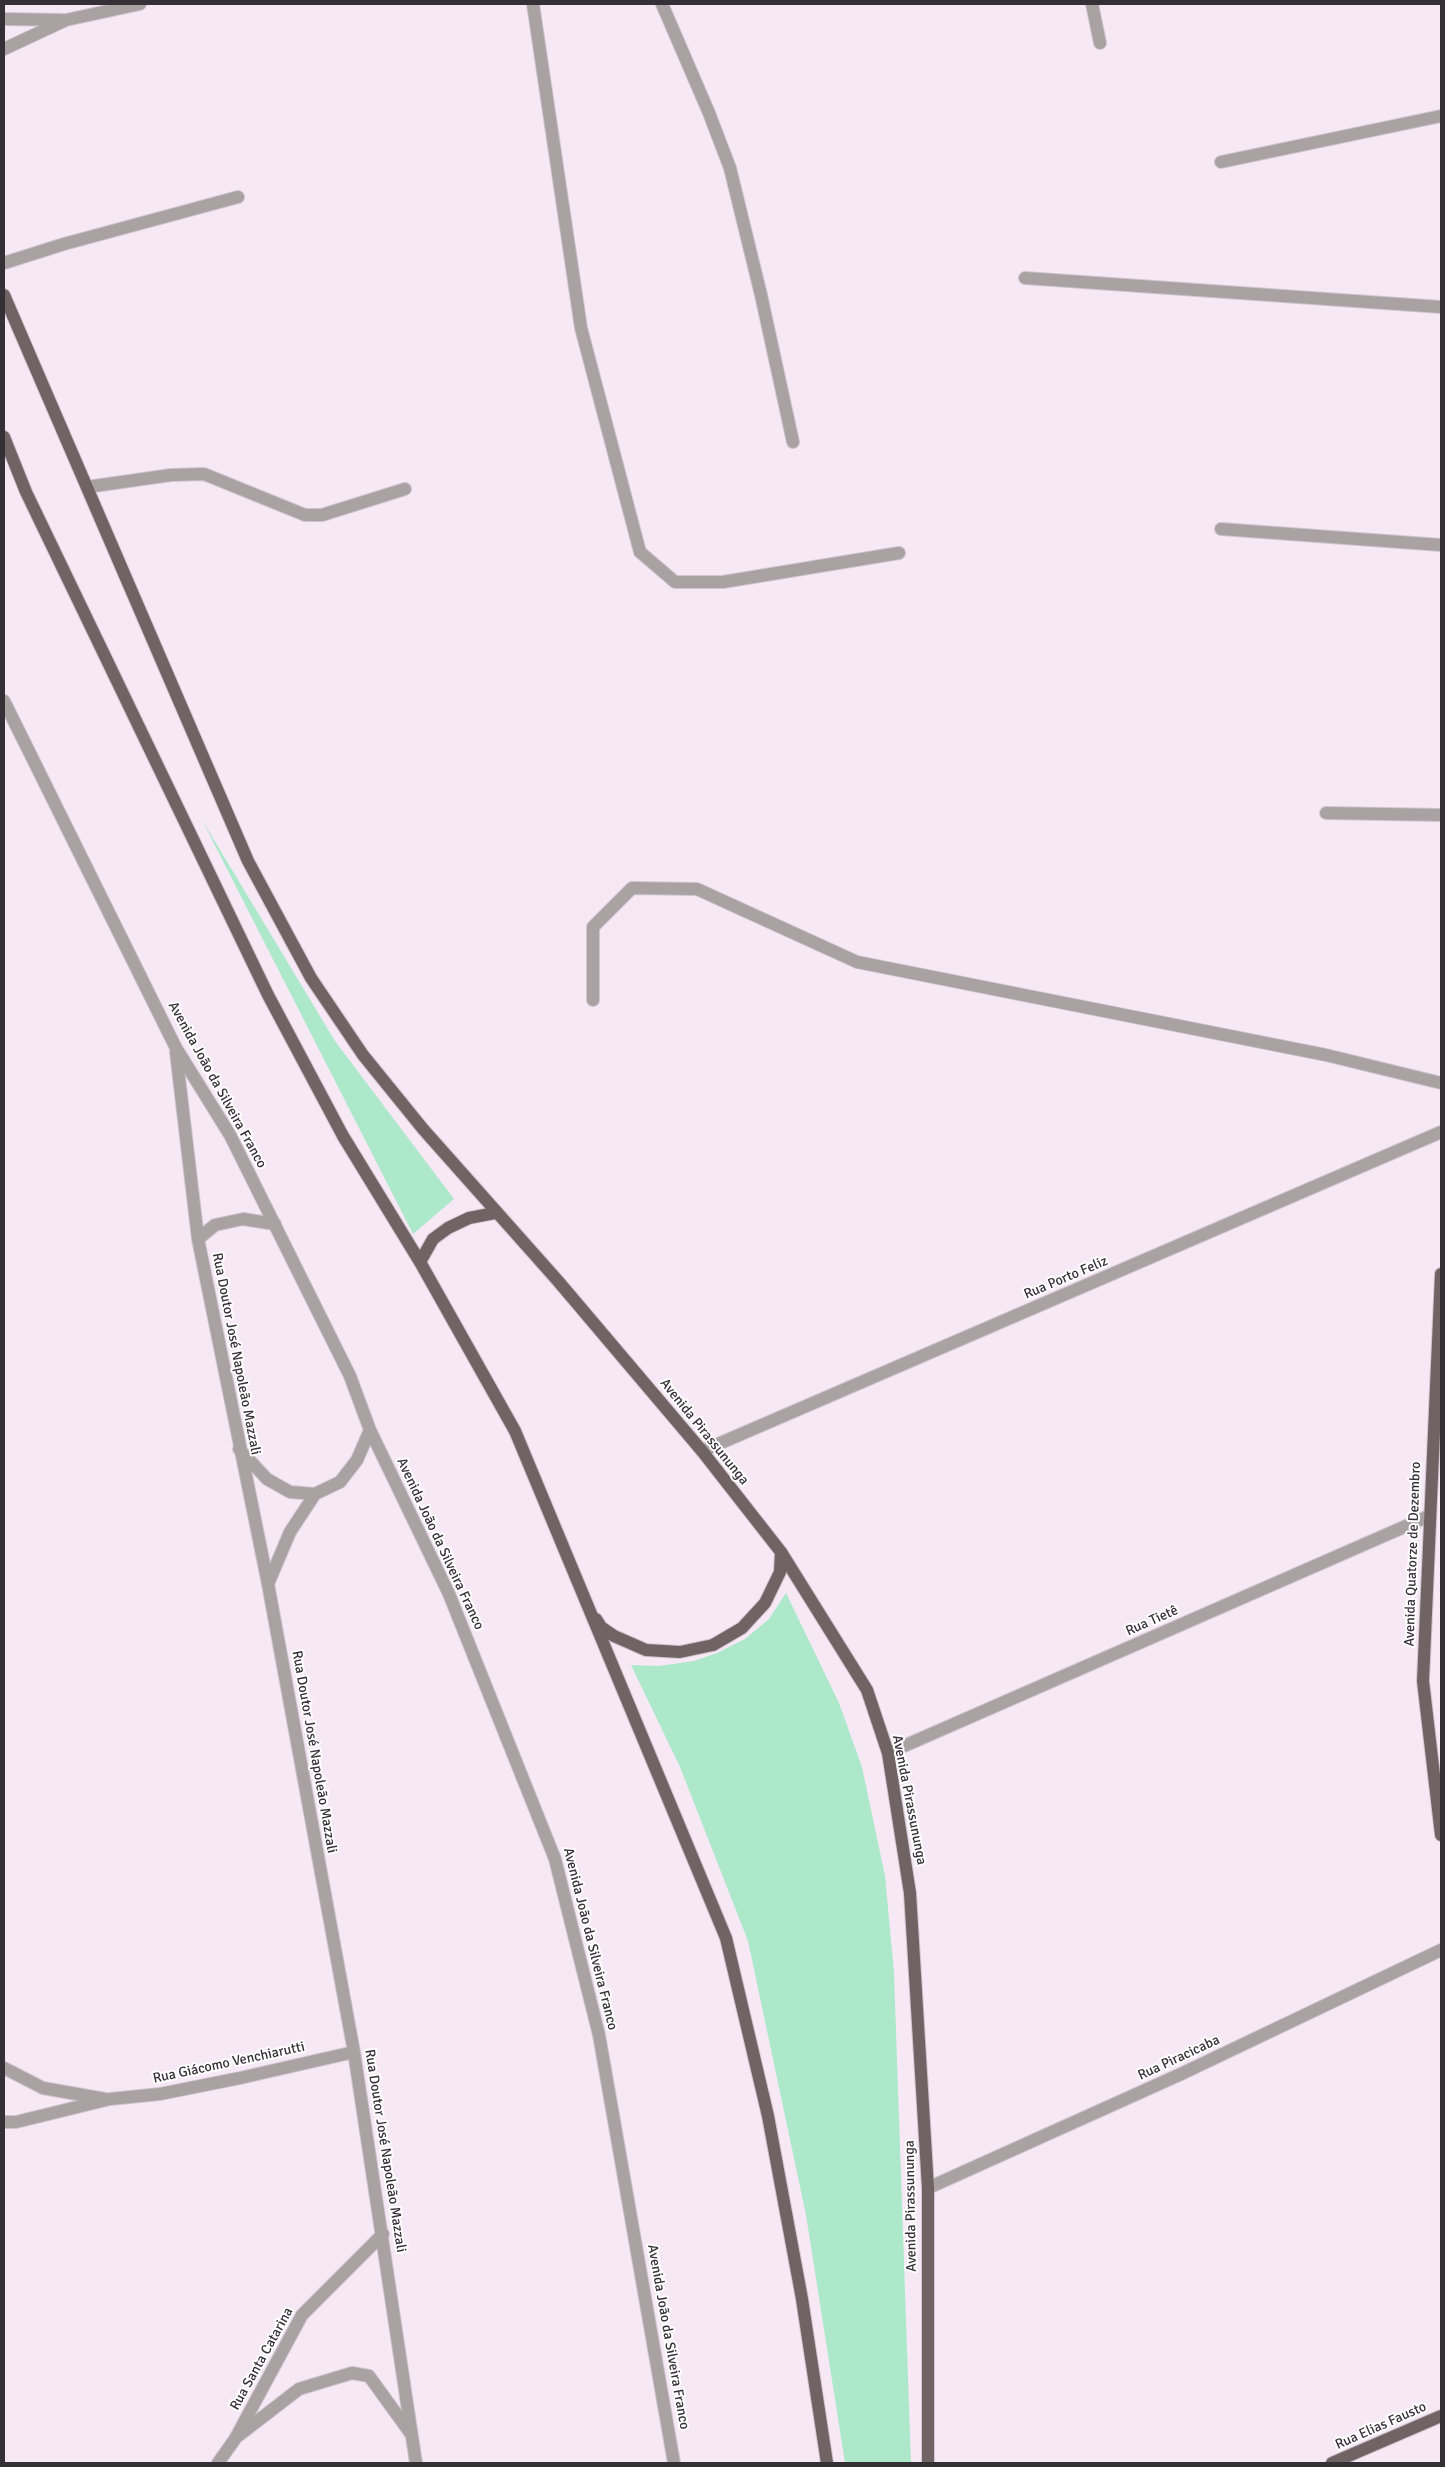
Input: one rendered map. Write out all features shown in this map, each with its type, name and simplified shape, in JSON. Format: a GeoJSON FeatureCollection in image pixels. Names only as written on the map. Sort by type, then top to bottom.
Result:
{"type":"FeatureCollection","features":[{"type":"Feature","properties":{"kind":"main road","name":"Avenida Pirassununga"},"geometry":{"type":"LineString","coordinates":[[4,295],[248,861],[311,978],[363,1054],[423,1129],[495,1213],[558,1280],[702,1451],[782,1552],[867,1690],[888,1753],[910,1893],[928,2188],[928,2463]]}},
{"type":"Feature","properties":{"kind":"main road"},"geometry":{"type":"LineString","coordinates":[[4,437],[30,501],[268,996],[342,1136],[420,1262],[515,1431],[726,1938],[768,2116],[802,2299],[827,2463]]}},
{"type":"Feature","properties":{"kind":"main road"},"geometry":{"type":"LineString","coordinates":[[420,1262],[433,1239],[448,1228],[469,1218],[495,1213]]}},
{"type":"Feature","properties":{"kind":"main road","name":"Avenida Quatorze de Dezembro"},"geometry":{"type":"LineString","coordinates":[[1441,1274],[1423,1682],[1441,1835]]}},
{"type":"Feature","properties":{"kind":"main road"},"geometry":{"type":"LineString","coordinates":[[585,1602],[600,1627],[630,1644],[662,1652],[696,1650],[728,1638],[754,1616],[765,1603],[773,1588],[780,1572],[782,1552]]}},
{"type":"Feature","properties":{"kind":"main road","name":"Rua Elias Fausto"},"geometry":{"type":"LineString","coordinates":[[1332,2463],[1441,2416]]}},
{"type":"Feature","properties":{"kind":"street"},"geometry":{"type":"LineString","coordinates":[[4,49],[66,20],[140,4]]}},
{"type":"Feature","properties":{"kind":"street"},"geometry":{"type":"LineString","coordinates":[[533,4],[581,328],[640,552],[675,582],[713,582],[899,553]]}},
{"type":"Feature","properties":{"kind":"street"},"geometry":{"type":"LineString","coordinates":[[662,4],[709,113],[730,168],[761,295],[793,442]]}},
{"type":"Feature","properties":{"kind":"street"},"geometry":{"type":"LineString","coordinates":[[1092,4],[1100,43]]}},
{"type":"Feature","properties":{"kind":"street"},"geometry":{"type":"LineString","coordinates":[[4,19],[66,20]]}},
{"type":"Feature","properties":{"kind":"street"},"geometry":{"type":"LineString","coordinates":[[1221,162],[1441,116]]}},
{"type":"Feature","properties":{"kind":"street"},"geometry":{"type":"LineString","coordinates":[[4,263],[64,244],[238,197]]}},
{"type":"Feature","properties":{"kind":"street"},"geometry":{"type":"LineString","coordinates":[[1025,278],[1441,307]]}},
{"type":"Feature","properties":{"kind":"street"},"geometry":{"type":"LineString","coordinates":[[87,487],[171,475],[204,474],[305,515],[322,515],[405,489]]}},
{"type":"Feature","properties":{"kind":"street"},"geometry":{"type":"LineString","coordinates":[[1221,529],[1441,545]]}},
{"type":"Feature","properties":{"kind":"street","name":"Avenida João da Silveira Franco"},"geometry":{"type":"LineString","coordinates":[[4,701],[176,1048],[230,1135],[350,1376],[370,1430],[449,1594],[555,1858],[599,2035],[674,2463]]}},
{"type":"Feature","properties":{"kind":"street"},"geometry":{"type":"LineString","coordinates":[[1326,813],[1441,815]]}},
{"type":"Feature","properties":{"kind":"street"},"geometry":{"type":"LineString","coordinates":[[593,1000],[592,926],[632,888],[697,889],[856,962],[1326,1055],[1441,1083]]}},
{"type":"Feature","properties":{"kind":"street","name":"Rua Doutor José Napoleão Mazzali"},"geometry":{"type":"LineString","coordinates":[[176,1048],[198,1239],[239,1449],[268,1584],[354,2052],[383,2234],[416,2463]]}},
{"type":"Feature","properties":{"kind":"street","name":"Rua Porto Feliz"},"geometry":{"type":"LineString","coordinates":[[702,1451],[1441,1132]]}},
{"type":"Feature","properties":{"kind":"street"},"geometry":{"type":"LineString","coordinates":[[198,1239],[215,1225],[243,1219],[275,1224]]}},
{"type":"Feature","properties":{"kind":"street"},"geometry":{"type":"LineString","coordinates":[[239,1449],[267,1479],[290,1492],[315,1494],[340,1482],[357,1460],[370,1430]]}},
{"type":"Feature","properties":{"kind":"street"},"geometry":{"type":"LineString","coordinates":[[268,1584],[290,1532],[315,1494]]}},
{"type":"Feature","properties":{"kind":"street","name":"Rua Tietê"},"geometry":{"type":"LineString","coordinates":[[888,1753],[1429,1516]]}},
{"type":"Feature","properties":{"kind":"street","name":"Rua Piracicaba"},"geometry":{"type":"LineString","coordinates":[[928,2188],[1181,2074],[1441,1950]]}},
{"type":"Feature","properties":{"kind":"street","name":"Rua Giácomo Venchiarutti"},"geometry":{"type":"LineString","coordinates":[[4,2122],[16,2122],[110,2100],[160,2094],[354,2052]]}},
{"type":"Feature","properties":{"kind":"street","name":"Rua Giácomo Venchiarutti"},"geometry":{"type":"LineString","coordinates":[[4,2068],[43,2088],[110,2100]]}},
{"type":"Feature","properties":{"kind":"street","name":"Rua Santa Catarina"},"geometry":{"type":"LineString","coordinates":[[218,2463],[234,2439],[302,2315],[383,2234]]}},
{"type":"Feature","properties":{"kind":"street","name":"Rua Santa Catarina"},"geometry":{"type":"LineString","coordinates":[[234,2439],[300,2388],[352,2374],[369,2376],[412,2434]]}},
{"type":"Feature","properties":{"kind":"green space"},"geometry":{"type":"Polygon","coordinates":[[[202,820],[335,1041],[454,1199],[413,1234],[202,820]]]}},
{"type":"Feature","properties":{"kind":"green space"},"geometry":{"type":"Polygon","coordinates":[[[786,1593],[839,1703],[862,1767],[885,1876],[894,1973],[911,2463],[845,2463],[806,2215],[748,1941],[680,1767],[631,1665],[659,1666],[694,1661],[717,1653],[745,1639],[769,1619],[786,1593]]]}}]}
